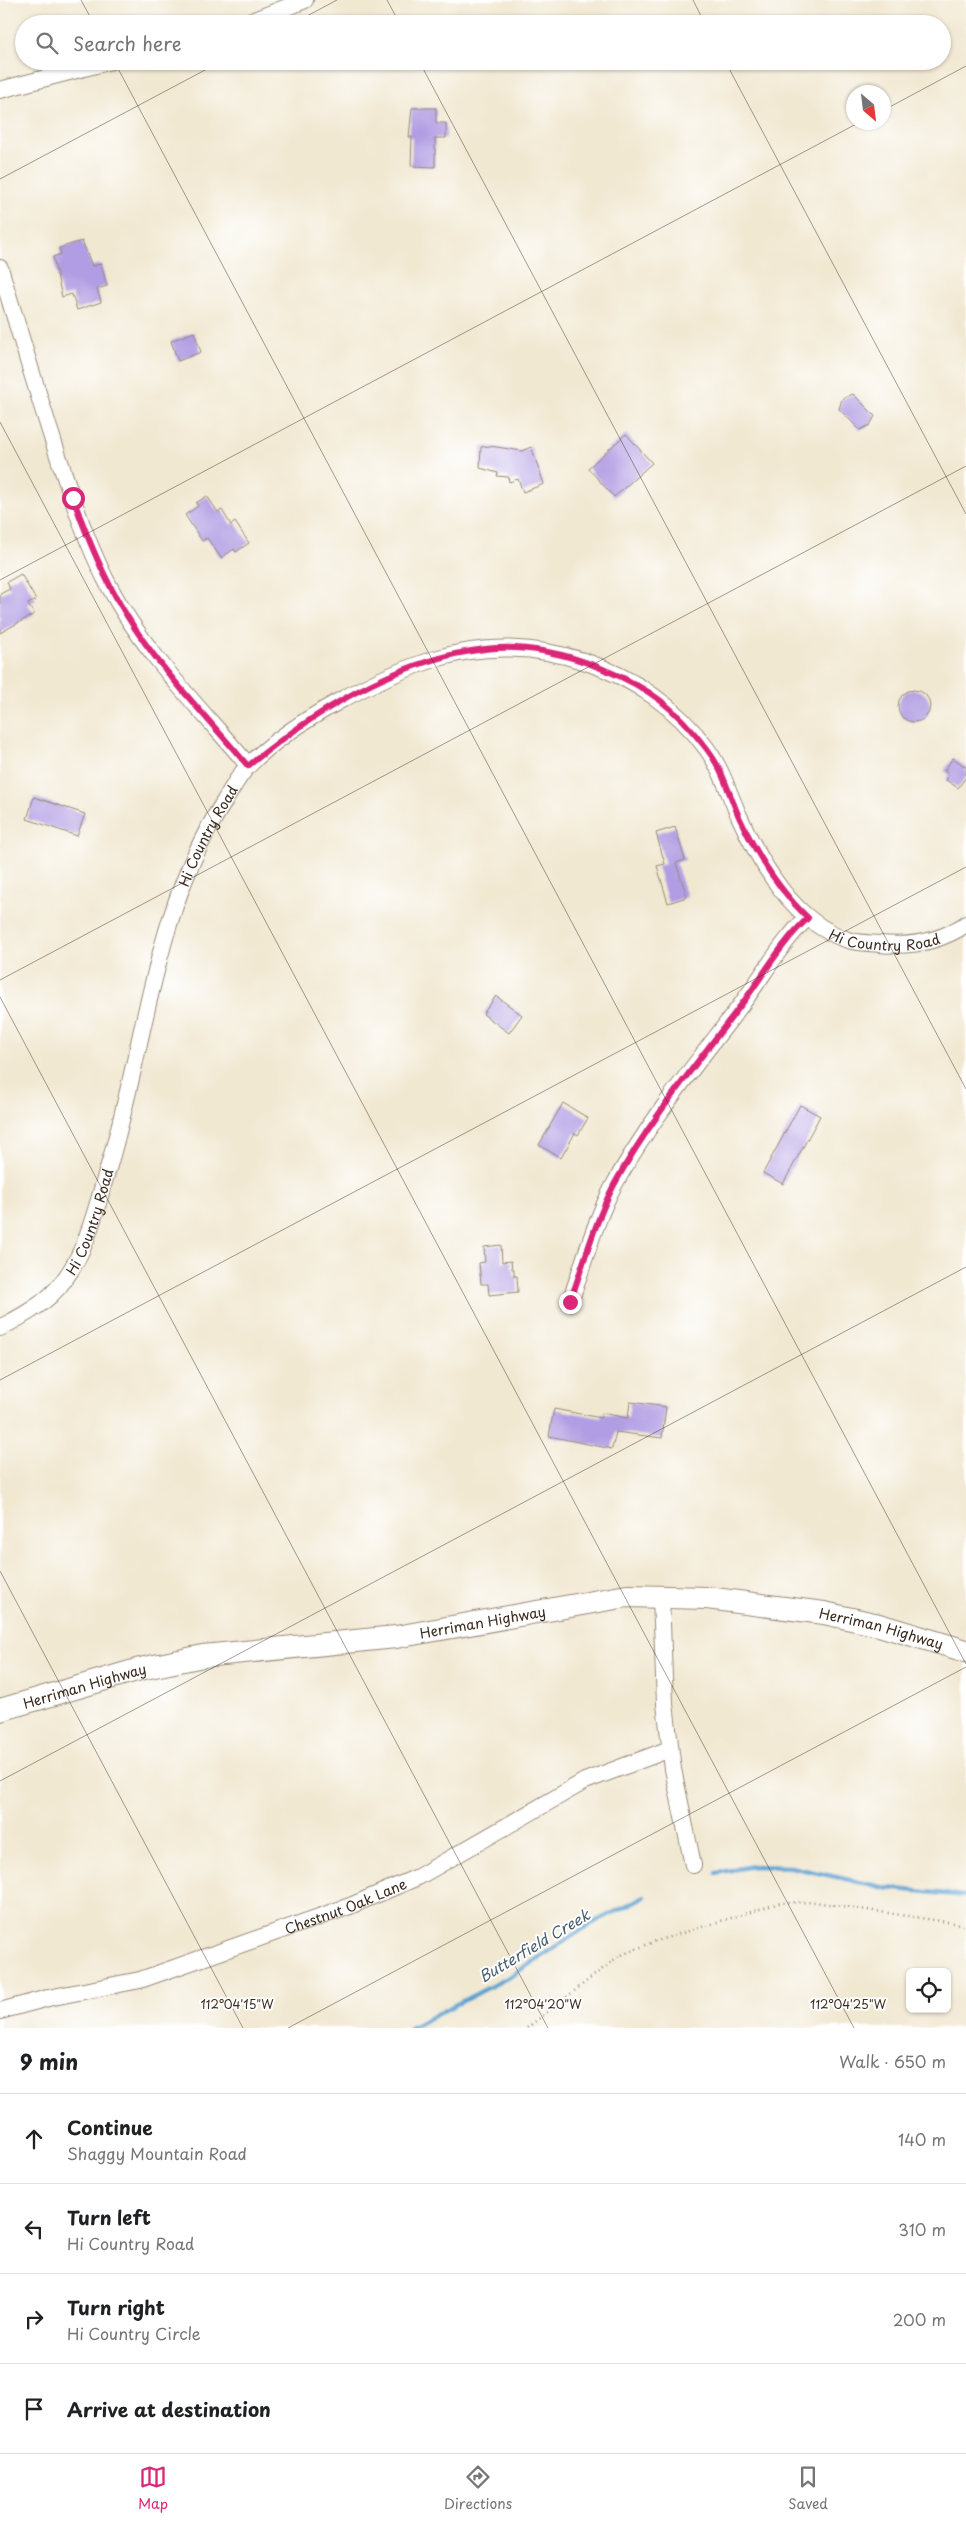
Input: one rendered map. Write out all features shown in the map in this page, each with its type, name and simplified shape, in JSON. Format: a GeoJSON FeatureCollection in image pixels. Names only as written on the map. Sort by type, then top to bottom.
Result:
{"type":"FeatureCollection","features":[{"type":"Feature","properties":{"kind":"main road","name":"Herriman Highway"},"geometry":{"type":"LineString","coordinates":[[0,1710],[140,1670],[203,1656],[396,1637],[607,1598],[662,1596],[751,1602],[879,1624],[966,1651]]}},
{"type":"Feature","properties":{"kind":"street"},"geometry":{"type":"LineString","coordinates":[[267,15],[305,0]]}},
{"type":"Feature","properties":{"kind":"street"},"geometry":{"type":"LineString","coordinates":[[0,90],[77,70]]}},
{"type":"Feature","properties":{"kind":"street"},"geometry":{"type":"LineString","coordinates":[[0,268],[58,455],[94,553],[109,587],[149,647],[248,766]]}},
{"type":"Feature","properties":{"kind":"street","name":"Hi Country Road"},"geometry":{"type":"LineString","coordinates":[[0,1328],[36,1308],[54,1293],[82,1255],[124,1119],[150,994],[186,871],[217,813],[248,766],[288,733],[364,688],[401,671],[439,657],[486,648],[521,649],[558,654],[586,662],[634,682],[661,699],[684,720],[708,750],[724,776],[740,819],[770,871],[786,897],[808,918],[826,930],[851,941],[888,945],[922,944],[956,931],[966,924]]}},
{"type":"Feature","properties":{"kind":"street"},"geometry":{"type":"LineString","coordinates":[[570,1302],[613,1187],[630,1158],[677,1089],[745,1000],[781,947],[808,918]]}},
{"type":"Feature","properties":{"kind":"street"},"geometry":{"type":"LineString","coordinates":[[662,1596],[665,1704],[670,1749],[693,1865]]}},
{"type":"Feature","properties":{"kind":"street","name":"Chestnut Oak Lane"},"geometry":{"type":"LineString","coordinates":[[0,2011],[48,1998],[140,1980],[350,1906],[418,1877],[585,1781],[670,1749]]}},
{"type":"Feature","properties":{"kind":"path"},"geometry":{"type":"LineString","coordinates":[[527,2028],[619,1956],[653,1942],[780,1903],[815,1902],[966,1925]]}},
{"type":"Feature","properties":{"kind":"building"},"geometry":{"type":"Polygon","coordinates":[[[412,108],[436,108],[436,123],[446,123],[446,138],[435,138],[435,167],[411,166],[412,137],[409,137],[412,108]]]}},
{"type":"Feature","properties":{"kind":"building"},"geometry":{"type":"Polygon","coordinates":[[[82,241],[92,266],[101,264],[107,286],[97,289],[101,302],[77,310],[72,294],[62,297],[53,257],[61,254],[59,248],[82,241]]]}},
{"type":"Feature","properties":{"kind":"building"},"geometry":{"type":"Polygon","coordinates":[[[194,332],[201,352],[178,361],[171,341],[194,332]]]}},
{"type":"Feature","properties":{"kind":"building"},"geometry":{"type":"Polygon","coordinates":[[[853,394],[875,416],[870,425],[860,430],[839,409],[842,399],[853,394]]]}},
{"type":"Feature","properties":{"kind":"building"},"geometry":{"type":"Polygon","coordinates":[[[626,434],[652,463],[614,497],[588,468],[626,434]]]}},
{"type":"Feature","properties":{"kind":"building"},"geometry":{"type":"Polygon","coordinates":[[[490,446],[522,451],[531,447],[544,484],[523,492],[518,479],[509,482],[508,477],[497,476],[498,473],[480,468],[481,447],[490,446]]]}},
{"type":"Feature","properties":{"kind":"building"},"geometry":{"type":"Polygon","coordinates":[[[207,496],[218,512],[222,510],[231,525],[235,522],[249,543],[236,552],[234,549],[221,558],[207,538],[202,541],[185,515],[198,506],[196,503],[207,496]]]}},
{"type":"Feature","properties":{"kind":"building"},"geometry":{"type":"Polygon","coordinates":[[[21,574],[36,600],[28,604],[34,614],[0,633],[0,594],[10,589],[7,582],[21,574]]]}},
{"type":"Feature","properties":{"kind":"building"},"geometry":{"type":"Polygon","coordinates":[[[914,690],[920,691],[925,695],[929,700],[929,712],[925,717],[920,721],[914,722],[908,721],[903,717],[899,712],[898,706],[899,700],[903,695],[908,691],[914,690]]]}},
{"type":"Feature","properties":{"kind":"building"},"geometry":{"type":"Polygon","coordinates":[[[953,758],[966,767],[966,777],[958,788],[946,780],[949,774],[944,771],[953,758]]]}},
{"type":"Feature","properties":{"kind":"building"},"geometry":{"type":"Polygon","coordinates":[[[34,797],[85,814],[77,836],[27,819],[34,797]]]}},
{"type":"Feature","properties":{"kind":"building"},"geometry":{"type":"Polygon","coordinates":[[[675,827],[685,860],[676,863],[687,897],[668,903],[657,866],[665,864],[656,833],[675,827]]]}},
{"type":"Feature","properties":{"kind":"building"},"geometry":{"type":"Polygon","coordinates":[[[496,996],[522,1015],[509,1033],[483,1014],[496,996]]]}},
{"type":"Feature","properties":{"kind":"building"},"geometry":{"type":"Polygon","coordinates":[[[563,1103],[588,1118],[578,1135],[575,1133],[561,1158],[539,1145],[563,1103]]]}},
{"type":"Feature","properties":{"kind":"building"},"geometry":{"type":"Polygon","coordinates":[[[800,1105],[820,1116],[783,1184],[763,1173],[800,1105]]]}},
{"type":"Feature","properties":{"kind":"building"},"geometry":{"type":"Polygon","coordinates":[[[501,1245],[502,1262],[511,1261],[514,1276],[517,1276],[518,1292],[489,1295],[488,1284],[481,1284],[479,1263],[485,1262],[484,1247],[501,1245]]]}},
{"type":"Feature","properties":{"kind":"building"},"geometry":{"type":"Polygon","coordinates":[[[630,1402],[666,1407],[662,1438],[616,1432],[612,1449],[549,1436],[554,1409],[601,1418],[602,1413],[628,1418],[630,1402]]]}},
{"type":"Feature","properties":{"kind":"waterway","name":"Butterfield Creek"},"geometry":{"type":"LineString","coordinates":[[716,1873],[753,1866],[791,1867],[886,1888],[966,1896]]}},
{"type":"Feature","properties":{"kind":"waterway","name":"Butterfield Creek"},"geometry":{"type":"LineString","coordinates":[[410,2028],[511,1976],[589,1925],[644,1897]]}},
{"type":"Feature","properties":{"kind":"route"},"geometry":{"type":"LineString","coordinates":[[73,498],[109,587],[128,618],[149,647],[248,766],[288,733],[364,688],[401,671],[439,657],[486,648],[521,649],[558,654],[586,662],[634,682],[661,699],[684,720],[708,750],[724,776],[740,819],[770,871],[786,897],[808,918],[781,947],[745,1000],[677,1089],[630,1158],[613,1187],[570,1302]]}}]}
